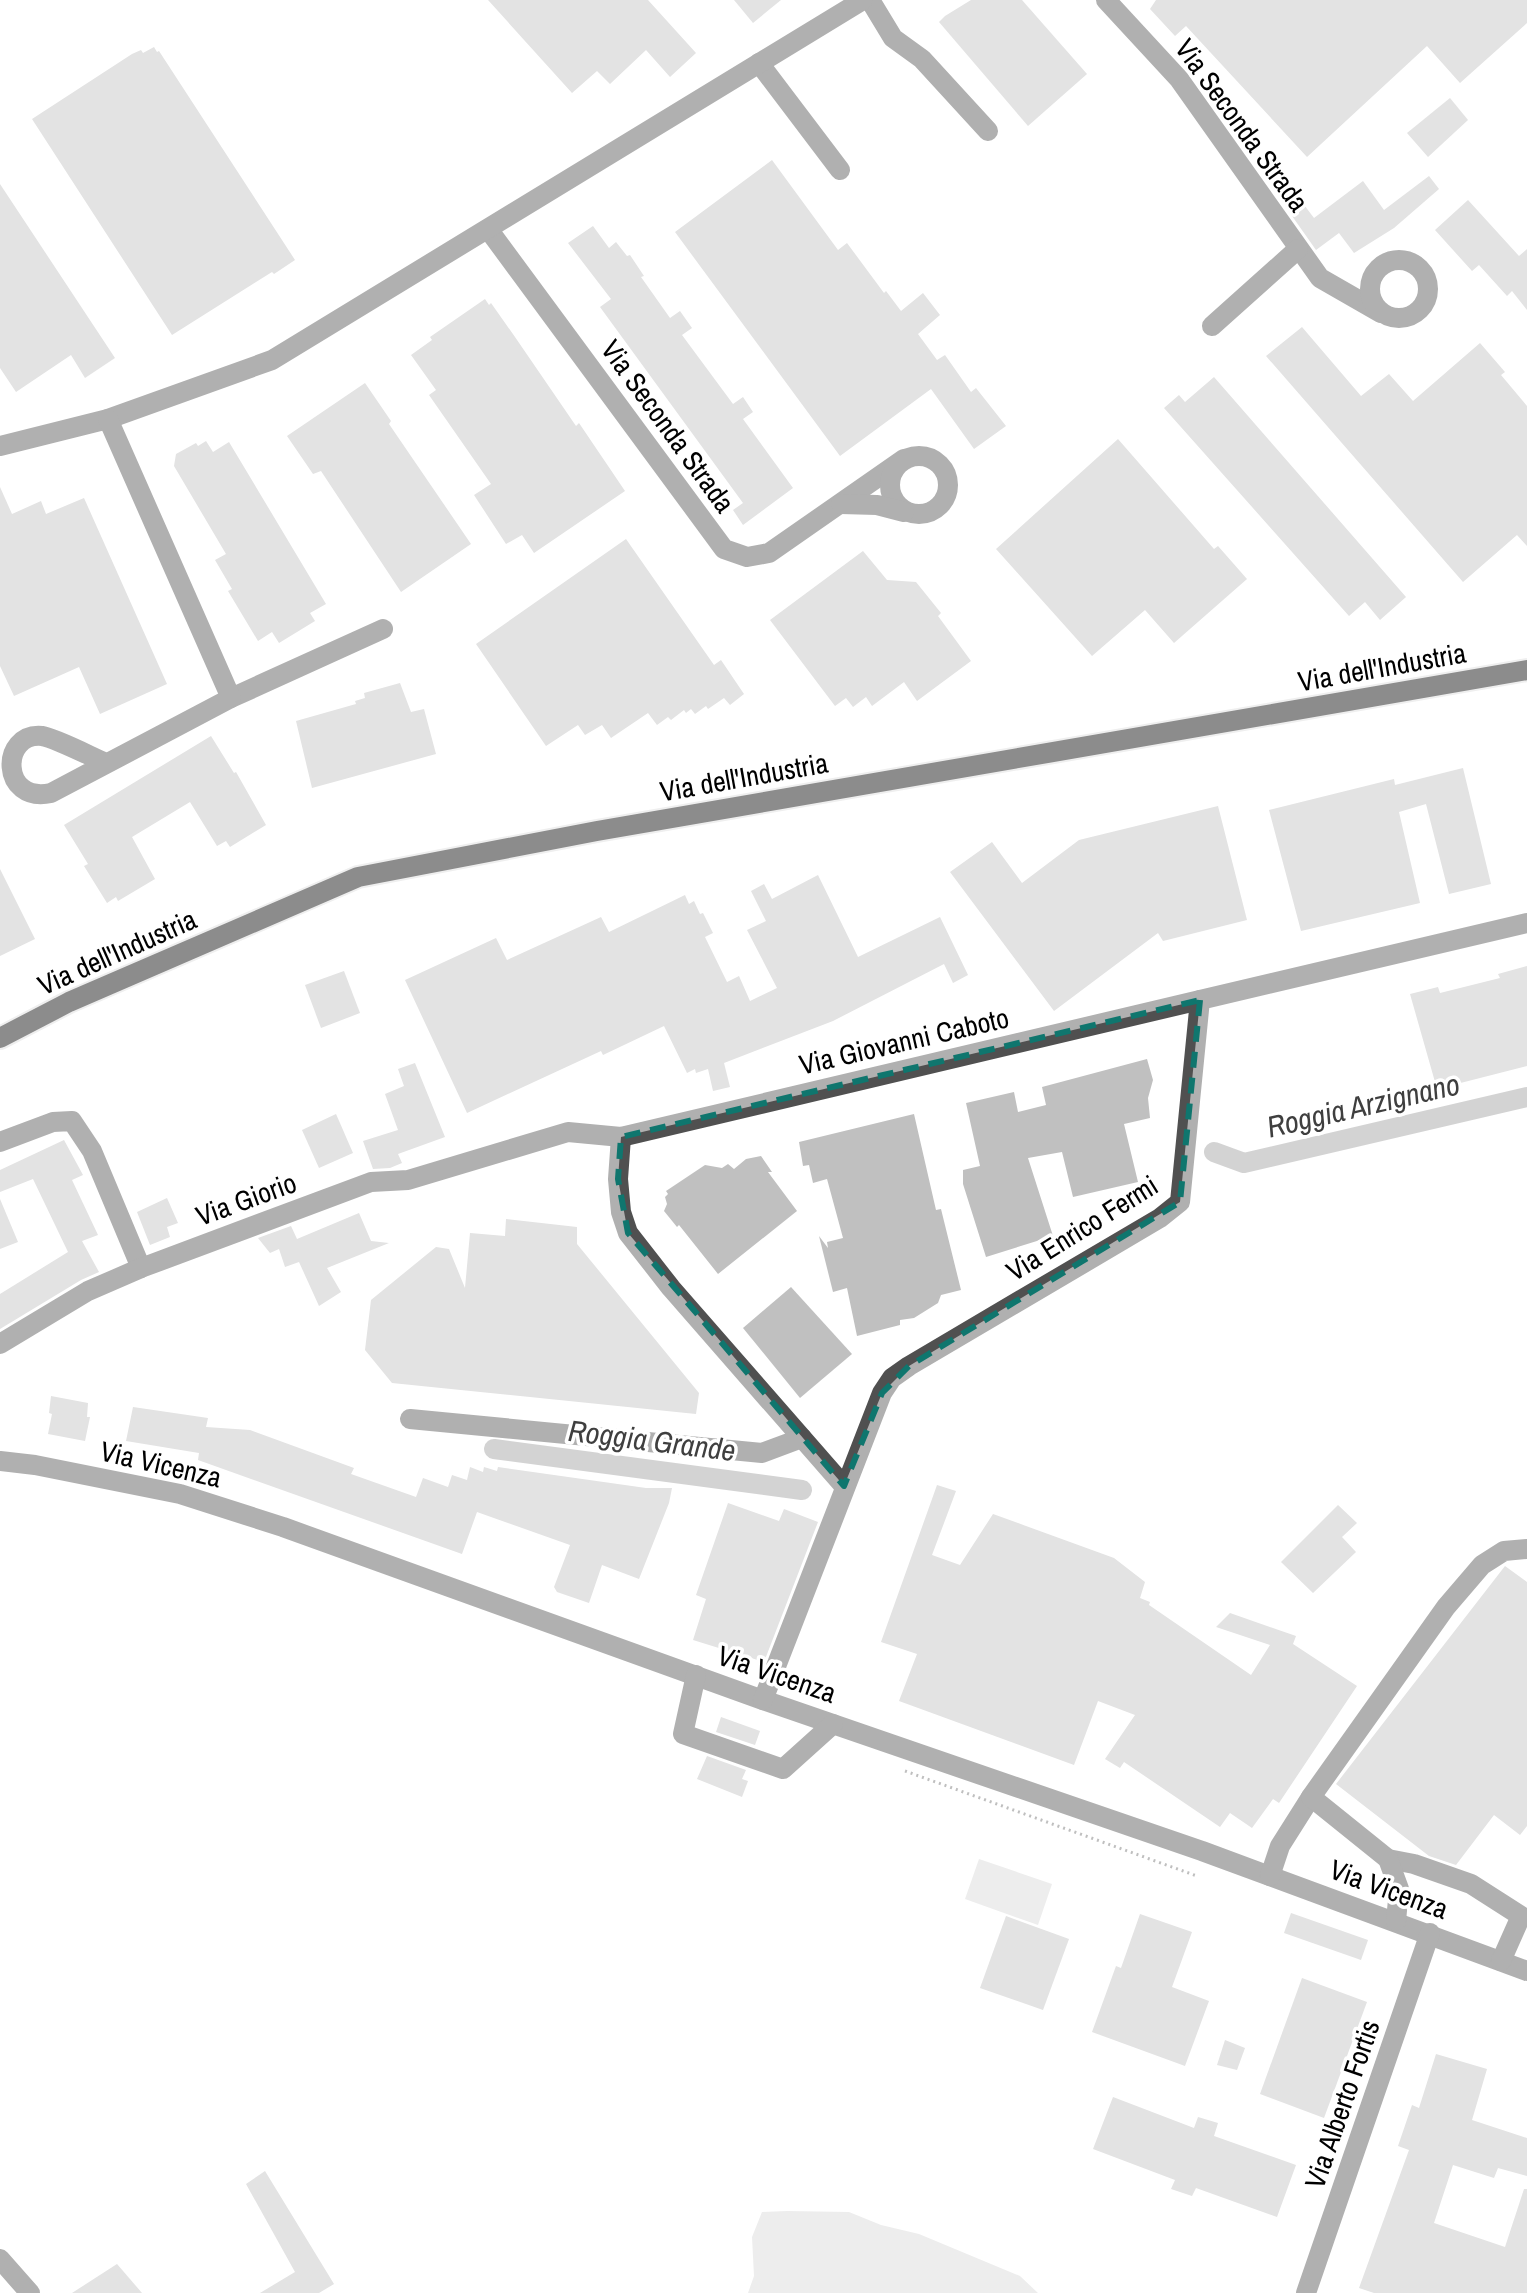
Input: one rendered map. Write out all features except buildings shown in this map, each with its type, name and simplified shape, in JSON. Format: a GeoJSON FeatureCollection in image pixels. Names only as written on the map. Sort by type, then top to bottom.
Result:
{"type":"FeatureCollection","features":[{"type":"Feature","properties":{"kind":"main road","name":"Via dell'Industria"},"geometry":{"type":"LineString","coordinates":[[0,1038],[69,1002],[358,877],[612,828],[1527,670]]}},
{"type":"Feature","properties":{"kind":"street"},"geometry":{"type":"LineString","coordinates":[[0,446],[108,419],[272,360],[863,0]]}},
{"type":"Feature","properties":{"kind":"street"},"geometry":{"type":"LineString","coordinates":[[870,0],[893,38],[922,59],[988,131]]}},
{"type":"Feature","properties":{"kind":"street","name":"Via Seconda Strada"},"geometry":{"type":"LineString","coordinates":[[1106,0],[1179,79],[1320,278],[1381,313]]}},
{"type":"Feature","properties":{"kind":"street"},"geometry":{"type":"LineString","coordinates":[[759,63],[840,170]]}},
{"type":"Feature","properties":{"kind":"street","name":"Via Seconda Strada"},"geometry":{"type":"LineString","coordinates":[[488,229],[724,549],[747,557],[769,553],[904,459]]}},
{"type":"Feature","properties":{"kind":"street","name":"Via Seconda Strada"},"geometry":{"type":"LineString","coordinates":[[1212,326],[1298,249]]}},
{"type":"Feature","properties":{"kind":"street"},"geometry":{"type":"LineString","coordinates":[[1320,278],[1354,279],[1385,264],[1403,260],[1420,268],[1429,285],[1425,304],[1410,317],[1390,318],[1381,313],[1370,297],[1370,286],[1377,269],[1385,264]]}},
{"type":"Feature","properties":{"kind":"street"},"geometry":{"type":"LineString","coordinates":[[108,419],[231,698]]}},
{"type":"Feature","properties":{"kind":"street"},"geometry":{"type":"LineString","coordinates":[[841,504],[877,505],[910,513],[920,514],[938,507],[945,499],[948,480],[939,464],[931,458],[904,459],[891,473],[890,492],[894,501],[910,513]]}},
{"type":"Feature","properties":{"kind":"street"},"geometry":{"type":"LineString","coordinates":[[106,763],[231,698],[383,629]]}},
{"type":"Feature","properties":{"kind":"street"},"geometry":{"type":"LineString","coordinates":[[1200,1000],[1527,923]]}},
{"type":"Feature","properties":{"kind":"street","name":"Via Giovanni Caboto"},"geometry":{"type":"LineString","coordinates":[[371,1182],[408,1180],[568,1132],[621,1137],[1200,1000]]}},
{"type":"Feature","properties":{"kind":"street","name":"Via Enrico Fermi"},"geometry":{"type":"LineString","coordinates":[[763,1700],[844,1486],[882,1393],[892,1378],[1160,1218],[1180,1202],[1200,1000]]}},
{"type":"Feature","properties":{"kind":"street"},"geometry":{"type":"LineString","coordinates":[[0,1142],[53,1122],[72,1121],[92,1151],[141,1268]]}},
{"type":"Feature","properties":{"kind":"street"},"geometry":{"type":"LineString","coordinates":[[621,1137],[618,1179],[621,1212],[628,1233],[671,1288],[844,1486]]}},
{"type":"Feature","properties":{"kind":"street","name":"Via Giorio"},"geometry":{"type":"LineString","coordinates":[[0,1344],[88,1291],[141,1268],[371,1182]]}},
{"type":"Feature","properties":{"kind":"street"},"geometry":{"type":"LineString","coordinates":[[410,1419],[762,1453],[802,1438]]}},
{"type":"Feature","properties":{"kind":"street","name":"Via Vicenza"},"geometry":{"type":"LineString","coordinates":[[0,1461],[180,1494],[283,1527],[763,1700],[1430,1933],[1527,1971]]}},
{"type":"Feature","properties":{"kind":"street"},"geometry":{"type":"LineString","coordinates":[[1270,1876],[1280,1846],[1311,1797],[1446,1607],[1482,1565],[1504,1551],[1527,1549]]}},
{"type":"Feature","properties":{"kind":"street"},"geometry":{"type":"LineString","coordinates":[[696,1675],[683,1734],[783,1769],[833,1724]]}},
{"type":"Feature","properties":{"kind":"street"},"geometry":{"type":"LineString","coordinates":[[1311,1797],[1388,1859],[1414,1864],[1471,1884],[1521,1916],[1501,1961]]}},
{"type":"Feature","properties":{"kind":"street"},"geometry":{"type":"LineString","coordinates":[[1388,1859],[1399,1889],[1396,1921]]}},
{"type":"Feature","properties":{"kind":"street","name":"Via Alberto Fortis"},"geometry":{"type":"LineString","coordinates":[[1306,2293],[1430,1933]]}},
{"type":"Feature","properties":{"kind":"street"},"geometry":{"type":"LineString","coordinates":[[0,2259],[30,2293]]}},
{"type":"Feature","properties":{"kind":"highlighted area"},"geometry":{"type":"Polygon","coordinates":[[[1200,1000],[1180,1202],[909,1366],[882,1393],[844,1486],[628,1233],[618,1179],[621,1137],[1200,1000]]]}},
{"type":"Feature","properties":{"kind":"shaded area"},"geometry":{"type":"Polygon","coordinates":[[[979,1859],[1052,1884],[1038,1925],[965,1899],[979,1859]]]}},
{"type":"Feature","properties":{"kind":"shaded area"},"geometry":{"type":"Polygon","coordinates":[[[762,2212],[849,2212],[881,2225],[919,2234],[1020,2276],[1038,2293],[748,2293],[754,2276],[752,2237],[762,2212]]]}},
{"type":"Feature","properties":{"kind":"waterway","name":"Roggia Arzignano"},"geometry":{"type":"LineString","coordinates":[[1214,1152],[1244,1163],[1527,1097]]}},
{"type":"Feature","properties":{"kind":"waterway","name":"Roggia Grande"},"geometry":{"type":"LineString","coordinates":[[494,1449],[802,1490]]}}]}
